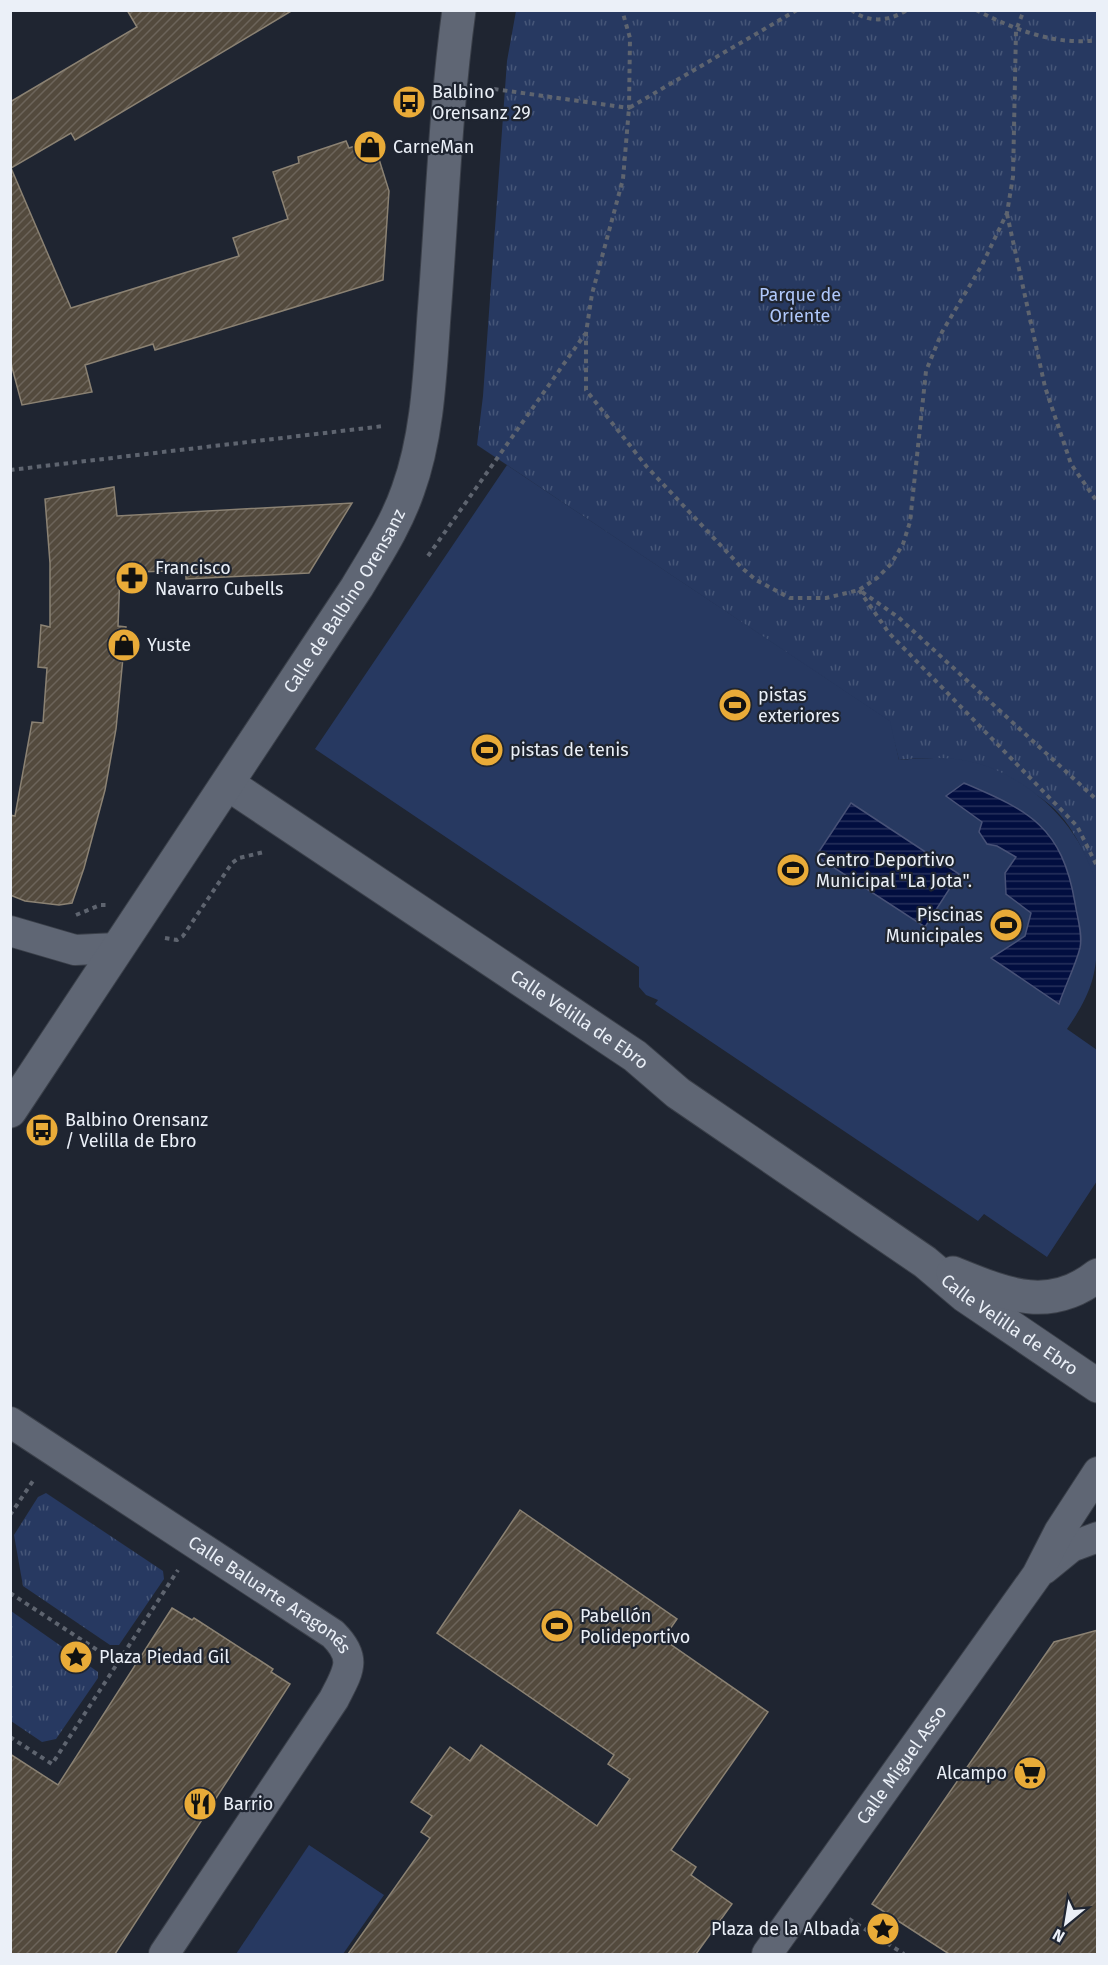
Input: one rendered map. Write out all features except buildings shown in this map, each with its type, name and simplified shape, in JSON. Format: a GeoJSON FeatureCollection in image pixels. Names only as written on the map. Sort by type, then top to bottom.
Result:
{"type":"FeatureCollection","features":[{"type":"Feature","properties":{"kind":"street","name":"Calle de Balbino Orensanz"},"geometry":{"type":"LineString","coordinates":[[10,1111],[357,586],[389,533],[409,490],[420,446],[429,376],[450,83],[459,10]]}},
{"type":"Feature","properties":{"kind":"street","name":"Calle Velilla de Ebro"},"geometry":{"type":"LineString","coordinates":[[228,784],[635,1056],[678,1093],[925,1262],[964,1295],[1098,1386]]}},
{"type":"Feature","properties":{"kind":"street"},"geometry":{"type":"LineString","coordinates":[[10,931],[75,950],[117,948]]}},
{"type":"Feature","properties":{"kind":"street","name":"Calle Velilla de Ebro"},"geometry":{"type":"LineString","coordinates":[[925,1262],[987,1287],[1035,1299],[1062,1296],[1076,1290],[1098,1275]]}},
{"type":"Feature","properties":{"kind":"street","name":"Calle Baluarte Aragonés"},"geometry":{"type":"LineString","coordinates":[[10,1422],[333,1634],[346,1647],[350,1661],[334,1699],[164,1954]]}},
{"type":"Feature","properties":{"kind":"street","name":"Calle Miguel Asso"},"geometry":{"type":"LineString","coordinates":[[767,1954],[1037,1575],[1059,1532],[1098,1472]]}},
{"type":"Feature","properties":{"kind":"street","name":"Calle Miguel Asso"},"geometry":{"type":"LineString","coordinates":[[1037,1575],[1071,1547],[1098,1537]]}},
{"type":"Feature","properties":{"kind":"path"},"geometry":{"type":"LineString","coordinates":[[622,10],[630,38],[629,108],[623,179],[592,294],[586,333],[586,390],[647,467],[742,568],[756,580],[790,598],[825,598],[859,590],[891,564],[903,544],[910,522],[917,475],[926,371],[942,332],[982,265],[1007,213],[1013,177],[1016,30],[1024,10]]}},
{"type":"Feature","properties":{"kind":"path"},"geometry":{"type":"LineString","coordinates":[[494,89],[629,108],[797,10]]}},
{"type":"Feature","properties":{"kind":"path"},"geometry":{"type":"LineString","coordinates":[[850,10],[867,18],[881,20],[896,17],[907,10]]}},
{"type":"Feature","properties":{"kind":"path"},"geometry":{"type":"LineString","coordinates":[[976,10],[1016,30],[1078,43],[1098,40]]}},
{"type":"Feature","properties":{"kind":"path"},"geometry":{"type":"LineString","coordinates":[[1007,213],[1045,387],[1071,464],[1098,503]]}},
{"type":"Feature","properties":{"kind":"path"},"geometry":{"type":"LineString","coordinates":[[428,556],[586,333]]}},
{"type":"Feature","properties":{"kind":"path"},"geometry":{"type":"LineString","coordinates":[[10,470],[384,426]]}},
{"type":"Feature","properties":{"kind":"path"},"geometry":{"type":"LineString","coordinates":[[859,590],[898,617],[1098,801]]}},
{"type":"Feature","properties":{"kind":"path"},"geometry":{"type":"LineString","coordinates":[[859,590],[889,633],[1077,826],[1098,868]]}},
{"type":"Feature","properties":{"kind":"path"},"geometry":{"type":"LineString","coordinates":[[10,1515],[39,1473]]}},
{"type":"Feature","properties":{"kind":"path"},"geometry":{"type":"LineString","coordinates":[[10,1737],[52,1764],[180,1568],[171,1561]]}},
{"type":"Feature","properties":{"kind":"path"},"geometry":{"type":"LineString","coordinates":[[10,1593],[117,1663]]}},
{"type":"Feature","properties":{"kind":"path"},"geometry":{"type":"LineString","coordinates":[[849,1919],[904,1954]]}},
{"type":"Feature","properties":{"kind":"green space","name":"Parque de Oriente"},"geometry":{"type":"Polygon","coordinates":[[[516,11],[1097,11],[1097,892],[1089,865],[1069,826],[1050,805],[1038,796],[973,767],[951,760],[929,758],[899,760],[889,721],[477,445],[483,396],[507,61],[516,11]]]}},
{"type":"Feature","properties":{"kind":"green space","name":"Centro Deportivo Municipal \"La Jota\"."},"geometry":{"type":"Polygon","coordinates":[[[507,465],[890,721],[899,760],[945,758],[989,767],[1027,787],[1044,800],[1072,832],[1091,869],[1098,894],[1095,969],[1083,1003],[1067,1029],[1097,1050],[1097,1181],[1047,1257],[984,1214],[978,1221],[655,1004],[658,1000],[646,995],[639,987],[639,967],[315,749],[507,465]]]}},
{"type":"Feature","properties":{"kind":"green space"},"geometry":{"type":"Polygon","coordinates":[[[46,1493],[163,1571],[164,1579],[119,1645],[110,1645],[23,1586],[14,1535],[38,1497],[46,1493]]]}},
{"type":"Feature","properties":{"kind":"green space"},"geometry":{"type":"Polygon","coordinates":[[[11,1611],[98,1672],[98,1678],[56,1739],[42,1742],[11,1721],[11,1611]]]}},
{"type":"Feature","properties":{"kind":"green space"},"geometry":{"type":"Polygon","coordinates":[[[309,1845],[384,1895],[343,1954],[236,1954],[309,1845]]]}},
{"type":"Feature","properties":{"kind":"shaded area"},"geometry":{"type":"Polygon","coordinates":[[[964,783],[1025,813],[1052,839],[1061,856],[1075,903],[1081,943],[1059,1004],[991,958],[1025,936],[1031,913],[1006,894],[1005,873],[1016,857],[997,846],[987,844],[979,832],[982,822],[946,796],[964,783]]]}},
{"type":"Feature","properties":{"kind":"shaded area"},"geometry":{"type":"Polygon","coordinates":[[[851,803],[959,874],[925,927],[816,856],[851,803]]]}},
{"type":"Feature","properties":{"kind":"place","name":"Balbino Orensanz 29"},"geometry":{"type":"Point","coordinates":[409,102]}},
{"type":"Feature","properties":{"kind":"place","name":"CarneMan"},"geometry":{"type":"Point","coordinates":[370,147]}},
{"type":"Feature","properties":{"kind":"place","name":"Francisco Navarro Cubells"},"geometry":{"type":"Point","coordinates":[132,578]}},
{"type":"Feature","properties":{"kind":"place","name":"Yuste"},"geometry":{"type":"Point","coordinates":[124,645]}},
{"type":"Feature","properties":{"kind":"place","name":"pistas exteriores"},"geometry":{"type":"Point","coordinates":[735,705]}},
{"type":"Feature","properties":{"kind":"place","name":"pistas de tenis"},"geometry":{"type":"Point","coordinates":[487,750]}},
{"type":"Feature","properties":{"kind":"place","name":"Centro Deportivo Municipal \"La Jota\"."},"geometry":{"type":"Point","coordinates":[793,870]}},
{"type":"Feature","properties":{"kind":"place","name":"Piscinas Municipales"},"geometry":{"type":"Point","coordinates":[1006,925]}},
{"type":"Feature","properties":{"kind":"place","name":"Balbino Orensanz / Velilla de Ebro"},"geometry":{"type":"Point","coordinates":[42,1130]}},
{"type":"Feature","properties":{"kind":"place","name":"Pabellón Polideportivo"},"geometry":{"type":"Point","coordinates":[557,1626]}},
{"type":"Feature","properties":{"kind":"place","name":"Plaza Piedad Gil"},"geometry":{"type":"Point","coordinates":[76,1657]}},
{"type":"Feature","properties":{"kind":"place","name":"Alcampo"},"geometry":{"type":"Point","coordinates":[1030,1773]}},
{"type":"Feature","properties":{"kind":"place","name":"Barrio"},"geometry":{"type":"Point","coordinates":[200,1804]}},
{"type":"Feature","properties":{"kind":"place","name":"Plaza de la Albada"},"geometry":{"type":"Point","coordinates":[883,1929]}}]}
